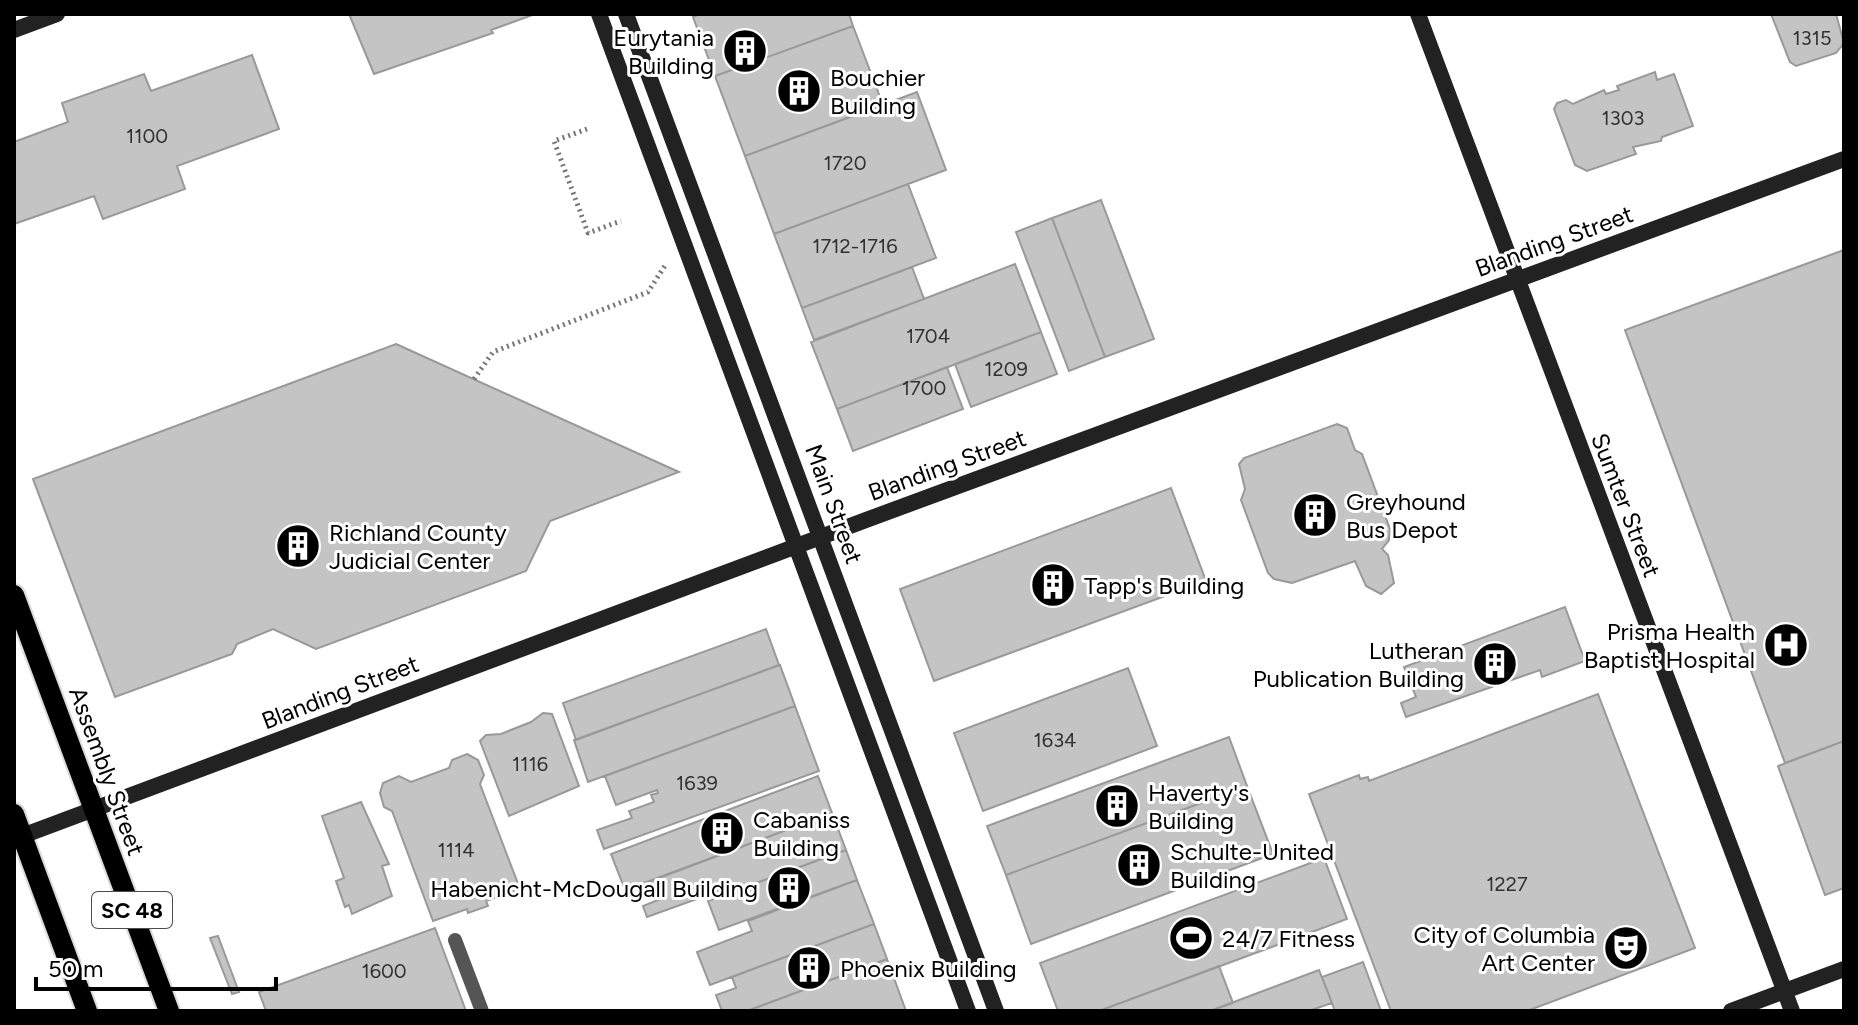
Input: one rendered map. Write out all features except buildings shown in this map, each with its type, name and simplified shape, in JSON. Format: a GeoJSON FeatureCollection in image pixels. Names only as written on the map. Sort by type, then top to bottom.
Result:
{"type":"FeatureCollection","features":[{"type":"Feature","properties":{"kind":"main road","name":"Assembly Street"},"geometry":{"type":"LineString","coordinates":[[14,595],[169,1011]]}},
{"type":"Feature","properties":{"kind":"main road","name":"SC 48"},"geometry":{"type":"LineString","coordinates":[[14,814],[87,1011]]}},
{"type":"Feature","properties":{"kind":"street"},"geometry":{"type":"LineString","coordinates":[[14,30],[57,14]]}},
{"type":"Feature","properties":{"kind":"street","name":"Main Street"},"geometry":{"type":"LineString","coordinates":[[599,14],[968,1011]]}},
{"type":"Feature","properties":{"kind":"street","name":"Main Street"},"geometry":{"type":"LineString","coordinates":[[626,14],[996,1011]]}},
{"type":"Feature","properties":{"kind":"street","name":"Sumter Street"},"geometry":{"type":"LineString","coordinates":[[1418,14],[1792,1011]]}},
{"type":"Feature","properties":{"kind":"street","name":"Blanding Street"},"geometry":{"type":"LineString","coordinates":[[22,836],[1844,159]]}},
{"type":"Feature","properties":{"kind":"street"},"geometry":{"type":"LineString","coordinates":[[1731,1011],[1844,969]]}},
{"type":"Feature","properties":{"kind":"lane"},"geometry":{"type":"LineString","coordinates":[[455,940],[482,1011]]}},
{"type":"Feature","properties":{"kind":"path"},"geometry":{"type":"LineString","coordinates":[[587,129],[554,141],[588,233],[621,221]]}},
{"type":"Feature","properties":{"kind":"path"},"geometry":{"type":"LineString","coordinates":[[474,379],[493,352],[648,292],[671,257]]}},
{"type":"Feature","properties":{"kind":"place","name":"Eurytania Building"},"geometry":{"type":"Point","coordinates":[745,51]}},
{"type":"Feature","properties":{"kind":"place","name":"Bouchier Building"},"geometry":{"type":"Point","coordinates":[799,91]}},
{"type":"Feature","properties":{"kind":"place","name":"Greyhound Bus Depot"},"geometry":{"type":"Point","coordinates":[1315,515]}},
{"type":"Feature","properties":{"kind":"place","name":"Richland County Judicial Center"},"geometry":{"type":"Point","coordinates":[298,546]}},
{"type":"Feature","properties":{"kind":"place","name":"Tapp's Building"},"geometry":{"type":"Point","coordinates":[1053,585]}},
{"type":"Feature","properties":{"kind":"place","name":"Prisma Health Baptist Hospital"},"geometry":{"type":"Point","coordinates":[1786,645]}},
{"type":"Feature","properties":{"kind":"place","name":"Lutheran Publication Building"},"geometry":{"type":"Point","coordinates":[1495,664]}},
{"type":"Feature","properties":{"kind":"place","name":"Haverty's Building"},"geometry":{"type":"Point","coordinates":[1117,806]}},
{"type":"Feature","properties":{"kind":"place","name":"Cabaniss Building"},"geometry":{"type":"Point","coordinates":[722,833]}},
{"type":"Feature","properties":{"kind":"place","name":"Schulte-United Building"},"geometry":{"type":"Point","coordinates":[1139,865]}},
{"type":"Feature","properties":{"kind":"place","name":"Habenicht-McDougall Building"},"geometry":{"type":"Point","coordinates":[789,888]}},
{"type":"Feature","properties":{"kind":"place","name":"24/7 Fitness"},"geometry":{"type":"Point","coordinates":[1191,938]}},
{"type":"Feature","properties":{"kind":"place","name":"City of Columbia Art Center"},"geometry":{"type":"Point","coordinates":[1626,948]}},
{"type":"Feature","properties":{"kind":"place","name":"Phoenix Building"},"geometry":{"type":"Point","coordinates":[809,968]}}]}
